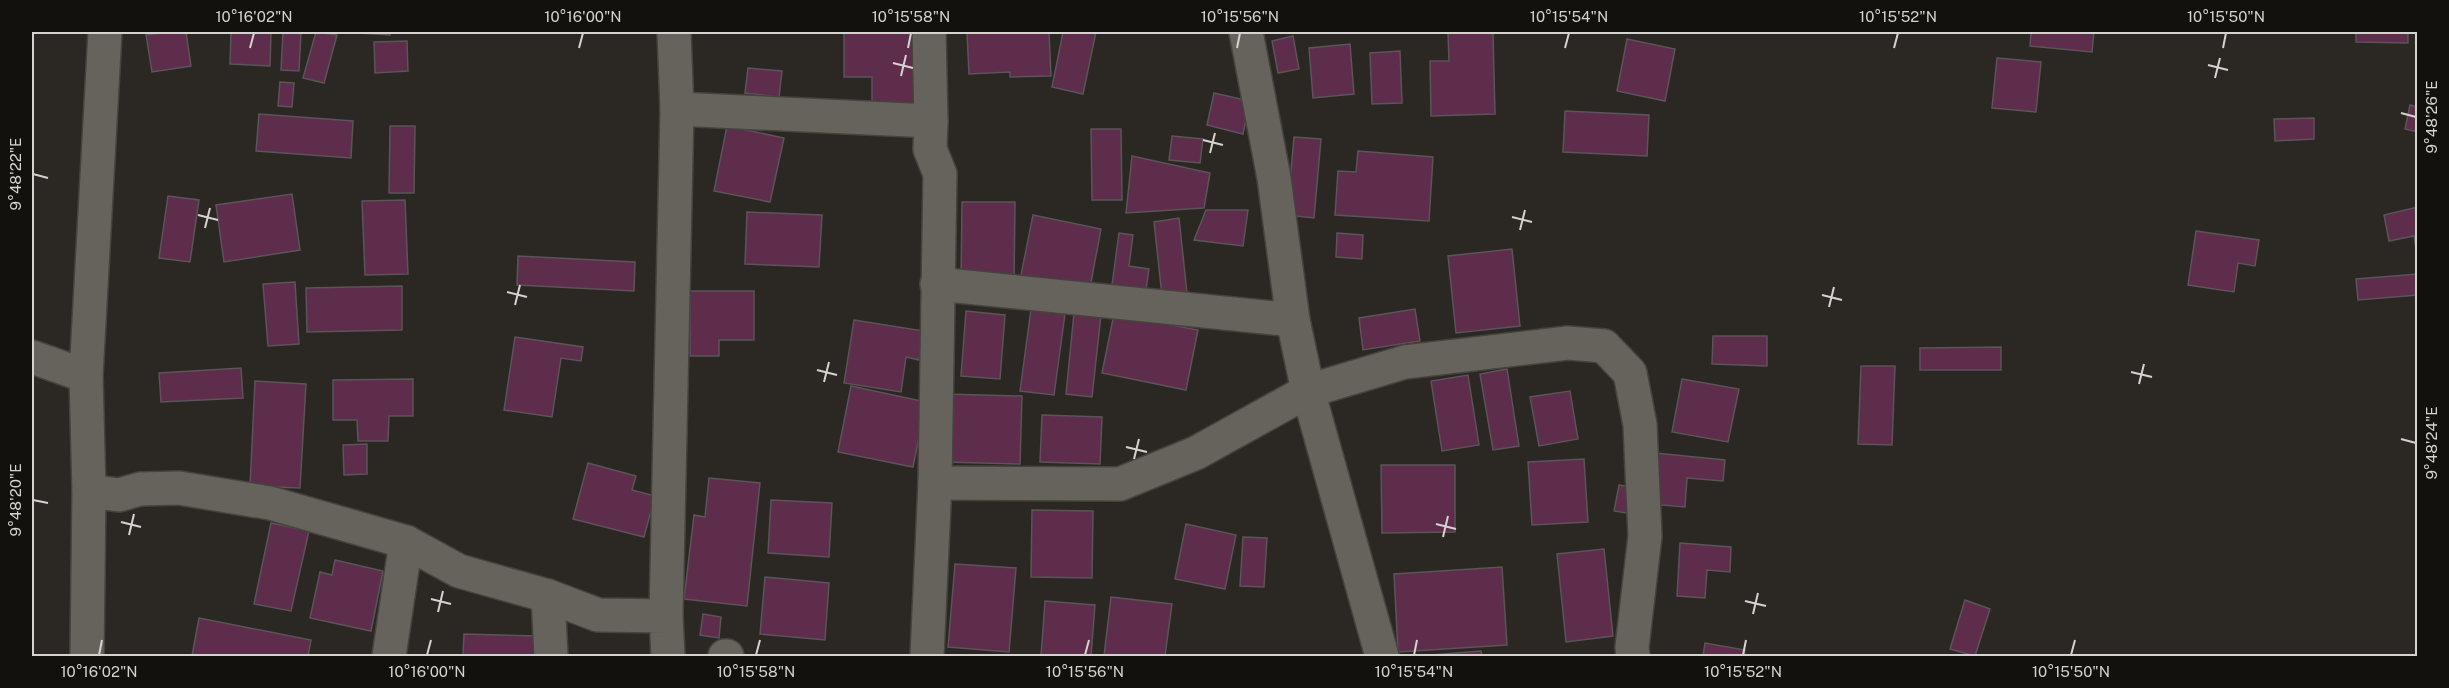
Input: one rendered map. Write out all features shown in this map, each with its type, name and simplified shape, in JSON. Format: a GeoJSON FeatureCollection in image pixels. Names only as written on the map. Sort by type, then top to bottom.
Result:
{"type":"FeatureCollection","features":[{"type":"Feature","properties":{"kind":"street"},"geometry":{"type":"LineString","coordinates":[[87,657],[89,491],[86,376],[105,32]]}},
{"type":"Feature","properties":{"kind":"street"},"geometry":{"type":"LineString","coordinates":[[668,657],[666,616],[677,108],[674,32]]}},
{"type":"Feature","properties":{"kind":"street"},"geometry":{"type":"LineString","coordinates":[[927,657],[935,483],[940,174],[930,149],[929,32]]}},
{"type":"Feature","properties":{"kind":"street"},"geometry":{"type":"LineString","coordinates":[[1246,32],[1274,178],[1293,320],[1308,391],[1382,657]]}},
{"type":"Feature","properties":{"kind":"street"},"geometry":{"type":"LineString","coordinates":[[677,108],[931,121]]}},
{"type":"Feature","properties":{"kind":"street"},"geometry":{"type":"LineString","coordinates":[[937,284],[1293,320]]}},
{"type":"Feature","properties":{"kind":"street"},"geometry":{"type":"LineString","coordinates":[[935,483],[1120,484],[1196,453],[1308,391],[1405,362],[1568,343],[1604,346],[1630,373],[1640,425],[1645,536],[1632,647],[1633,657]]}},
{"type":"Feature","properties":{"kind":"street"},"geometry":{"type":"LineString","coordinates":[[32,357],[86,376]]}},
{"type":"Feature","properties":{"kind":"street"},"geometry":{"type":"LineString","coordinates":[[89,491],[119,495],[140,489],[190,490],[270,503],[406,542],[459,571],[548,596],[598,615],[666,616]]}},
{"type":"Feature","properties":{"kind":"street"},"geometry":{"type":"LineString","coordinates":[[388,657],[406,542]]}},
{"type":"Feature","properties":{"kind":"street"},"geometry":{"type":"LineString","coordinates":[[548,596],[551,657]]}},
{"type":"Feature","properties":{"kind":"building"},"geometry":{"type":"Polygon","coordinates":[[[186,32],[191,66],[152,72],[146,35],[186,32]]]}},
{"type":"Feature","properties":{"kind":"building"},"geometry":{"type":"Polygon","coordinates":[[[231,32],[271,32],[270,66],[230,64],[231,32]]]}},
{"type":"Feature","properties":{"kind":"building"},"geometry":{"type":"Polygon","coordinates":[[[283,32],[301,32],[299,71],[281,70],[283,32]]]}},
{"type":"Feature","properties":{"kind":"building"},"geometry":{"type":"Polygon","coordinates":[[[316,32],[337,35],[324,83],[303,78],[316,32]]]}},
{"type":"Feature","properties":{"kind":"building"},"geometry":{"type":"Polygon","coordinates":[[[390,32],[390,35],[359,33],[390,32]]]}},
{"type":"Feature","properties":{"kind":"building"},"geometry":{"type":"Polygon","coordinates":[[[844,32],[916,32],[917,104],[872,104],[872,77],[844,77],[844,32]]]}},
{"type":"Feature","properties":{"kind":"building"},"geometry":{"type":"Polygon","coordinates":[[[967,32],[1049,32],[1051,76],[1010,77],[1010,72],[969,74],[967,32]]]}},
{"type":"Feature","properties":{"kind":"building"},"geometry":{"type":"Polygon","coordinates":[[[1063,32],[1096,32],[1083,94],[1052,87],[1063,32]]]}},
{"type":"Feature","properties":{"kind":"building"},"geometry":{"type":"Polygon","coordinates":[[[1493,32],[1495,114],[1431,116],[1430,61],[1449,61],[1448,33],[1493,32]]]}},
{"type":"Feature","properties":{"kind":"building"},"geometry":{"type":"Polygon","coordinates":[[[2031,32],[2094,32],[2092,52],[2030,46],[2031,32]]]}},
{"type":"Feature","properties":{"kind":"building"},"geometry":{"type":"Polygon","coordinates":[[[2356,32],[2408,32],[2408,43],[2356,42],[2356,32]]]}},
{"type":"Feature","properties":{"kind":"building"},"geometry":{"type":"Polygon","coordinates":[[[1293,36],[1299,69],[1278,73],[1272,41],[1293,36]]]}},
{"type":"Feature","properties":{"kind":"building"},"geometry":{"type":"Polygon","coordinates":[[[1627,39],[1675,49],[1665,101],[1617,91],[1627,39]]]}},
{"type":"Feature","properties":{"kind":"building"},"geometry":{"type":"Polygon","coordinates":[[[407,41],[408,71],[375,73],[374,42],[407,41]]]}},
{"type":"Feature","properties":{"kind":"building"},"geometry":{"type":"Polygon","coordinates":[[[1350,44],[1354,94],[1313,98],[1309,48],[1350,44]]]}},
{"type":"Feature","properties":{"kind":"building"},"geometry":{"type":"Polygon","coordinates":[[[1400,51],[1402,103],[1372,104],[1370,53],[1400,51]]]}},
{"type":"Feature","properties":{"kind":"building"},"geometry":{"type":"Polygon","coordinates":[[[1997,58],[2041,62],[2036,112],[1992,108],[1997,58]]]}},
{"type":"Feature","properties":{"kind":"building"},"geometry":{"type":"Polygon","coordinates":[[[748,68],[782,71],[779,97],[745,93],[748,68]]]}},
{"type":"Feature","properties":{"kind":"building"},"geometry":{"type":"Polygon","coordinates":[[[280,82],[294,83],[292,107],[278,106],[280,82]]]}},
{"type":"Feature","properties":{"kind":"building"},"geometry":{"type":"Polygon","coordinates":[[[1214,93],[1250,101],[1243,134],[1207,125],[1214,93]]]}},
{"type":"Feature","properties":{"kind":"building"},"geometry":{"type":"Polygon","coordinates":[[[2410,105],[2418,107],[2418,132],[2405,129],[2410,105]]]}},
{"type":"Feature","properties":{"kind":"building"},"geometry":{"type":"Polygon","coordinates":[[[1565,111],[1649,115],[1647,156],[1563,152],[1565,111]]]}},
{"type":"Feature","properties":{"kind":"building"},"geometry":{"type":"Polygon","coordinates":[[[259,114],[353,121],[351,158],[256,151],[259,114]]]}},
{"type":"Feature","properties":{"kind":"building"},"geometry":{"type":"Polygon","coordinates":[[[2314,118],[2314,139],[2275,141],[2274,119],[2314,118]]]}},
{"type":"Feature","properties":{"kind":"building"},"geometry":{"type":"Polygon","coordinates":[[[390,126],[415,126],[414,193],[389,193],[390,126]]]}},
{"type":"Feature","properties":{"kind":"building"},"geometry":{"type":"Polygon","coordinates":[[[727,126],[784,138],[770,202],[714,191],[727,126]]]}},
{"type":"Feature","properties":{"kind":"building"},"geometry":{"type":"Polygon","coordinates":[[[1091,129],[1121,129],[1122,200],[1092,200],[1091,129]]]}},
{"type":"Feature","properties":{"kind":"building"},"geometry":{"type":"Polygon","coordinates":[[[1172,136],[1203,139],[1200,163],[1169,160],[1172,136]]]}},
{"type":"Feature","properties":{"kind":"building"},"geometry":{"type":"Polygon","coordinates":[[[1294,137],[1321,139],[1314,218],[1287,215],[1294,137]]]}},
{"type":"Feature","properties":{"kind":"building"},"geometry":{"type":"Polygon","coordinates":[[[1358,151],[1433,157],[1429,221],[1335,215],[1338,171],[1356,172],[1358,151]]]}},
{"type":"Feature","properties":{"kind":"building"},"geometry":{"type":"Polygon","coordinates":[[[1132,156],[1210,173],[1204,208],[1126,213],[1132,156]]]}},
{"type":"Feature","properties":{"kind":"building"},"geometry":{"type":"Polygon","coordinates":[[[292,194],[300,250],[224,262],[216,205],[292,194]]]}},
{"type":"Feature","properties":{"kind":"building"},"geometry":{"type":"Polygon","coordinates":[[[168,196],[199,200],[190,262],[159,258],[168,196]]]}},
{"type":"Feature","properties":{"kind":"building"},"geometry":{"type":"Polygon","coordinates":[[[405,200],[408,274],[365,275],[362,201],[405,200]]]}},
{"type":"Feature","properties":{"kind":"building"},"geometry":{"type":"Polygon","coordinates":[[[962,202],[1015,202],[1014,282],[961,281],[962,202]]]}},
{"type":"Feature","properties":{"kind":"building"},"geometry":{"type":"Polygon","coordinates":[[[2418,207],[2417,255],[2414,236],[2389,241],[2384,215],[2418,207]]]}},
{"type":"Feature","properties":{"kind":"building"},"geometry":{"type":"Polygon","coordinates":[[[1206,210],[1248,210],[1243,246],[1194,240],[1206,210]]]}},
{"type":"Feature","properties":{"kind":"building"},"geometry":{"type":"Polygon","coordinates":[[[747,212],[822,215],[819,267],[745,264],[747,212]]]}},
{"type":"Feature","properties":{"kind":"building"},"geometry":{"type":"Polygon","coordinates":[[[1033,215],[1101,229],[1089,293],[1020,280],[1033,215]]]}},
{"type":"Feature","properties":{"kind":"building"},"geometry":{"type":"Polygon","coordinates":[[[1179,218],[1187,293],[1162,296],[1154,222],[1179,218]]]}},
{"type":"Feature","properties":{"kind":"building"},"geometry":{"type":"Polygon","coordinates":[[[2196,231],[2259,240],[2255,266],[2238,263],[2234,292],[2188,285],[2196,231]]]}},
{"type":"Feature","properties":{"kind":"building"},"geometry":{"type":"Polygon","coordinates":[[[1119,233],[1133,235],[1129,266],[1149,269],[1146,290],[1112,285],[1119,233]]]}},
{"type":"Feature","properties":{"kind":"building"},"geometry":{"type":"Polygon","coordinates":[[[1337,233],[1363,235],[1362,259],[1336,257],[1337,233]]]}},
{"type":"Feature","properties":{"kind":"building"},"geometry":{"type":"Polygon","coordinates":[[[1512,249],[1520,326],[1456,333],[1448,256],[1512,249]]]}},
{"type":"Feature","properties":{"kind":"building"},"geometry":{"type":"Polygon","coordinates":[[[518,256],[635,262],[634,291],[517,285],[518,256]]]}},
{"type":"Feature","properties":{"kind":"building"},"geometry":{"type":"Polygon","coordinates":[[[2418,274],[2418,295],[2358,300],[2356,279],[2418,274]]]}},
{"type":"Feature","properties":{"kind":"building"},"geometry":{"type":"Polygon","coordinates":[[[295,282],[299,344],[268,346],[263,284],[295,282]]]}},
{"type":"Feature","properties":{"kind":"building"},"geometry":{"type":"Polygon","coordinates":[[[402,286],[402,330],[307,332],[306,288],[402,286]]]}},
{"type":"Feature","properties":{"kind":"building"},"geometry":{"type":"Polygon","coordinates":[[[690,291],[754,291],[754,340],[719,340],[719,356],[690,356],[690,291]]]}},
{"type":"Feature","properties":{"kind":"building"},"geometry":{"type":"Polygon","coordinates":[[[1031,309],[1065,314],[1054,395],[1020,391],[1031,309]]]}},
{"type":"Feature","properties":{"kind":"building"},"geometry":{"type":"Polygon","coordinates":[[[1415,309],[1420,341],[1363,350],[1359,318],[1415,309]]]}},
{"type":"Feature","properties":{"kind":"building"},"geometry":{"type":"Polygon","coordinates":[[[966,311],[1005,315],[1000,379],[961,376],[966,311]]]}},
{"type":"Feature","properties":{"kind":"building"},"geometry":{"type":"Polygon","coordinates":[[[1074,313],[1101,315],[1092,397],[1066,394],[1074,313]]]}},
{"type":"Feature","properties":{"kind":"building"},"geometry":{"type":"Polygon","coordinates":[[[1114,314],[1198,330],[1186,390],[1102,373],[1114,314]]]}},
{"type":"Feature","properties":{"kind":"building"},"geometry":{"type":"Polygon","coordinates":[[[854,320],[924,331],[919,360],[906,357],[901,392],[844,383],[854,320]]]}},
{"type":"Feature","properties":{"kind":"building"},"geometry":{"type":"Polygon","coordinates":[[[1713,336],[1767,336],[1767,366],[1712,364],[1713,336]]]}},
{"type":"Feature","properties":{"kind":"building"},"geometry":{"type":"Polygon","coordinates":[[[515,337],[583,347],[581,361],[561,358],[552,417],[504,410],[515,337]]]}},
{"type":"Feature","properties":{"kind":"building"},"geometry":{"type":"Polygon","coordinates":[[[2001,347],[2001,370],[1920,370],[1920,348],[2001,347]]]}},
{"type":"Feature","properties":{"kind":"building"},"geometry":{"type":"Polygon","coordinates":[[[1861,366],[1895,366],[1892,445],[1858,444],[1861,366]]]}},
{"type":"Feature","properties":{"kind":"building"},"geometry":{"type":"Polygon","coordinates":[[[241,368],[243,398],[161,402],[159,373],[241,368]]]}},
{"type":"Feature","properties":{"kind":"building"},"geometry":{"type":"Polygon","coordinates":[[[1507,369],[1519,446],[1493,450],[1480,374],[1507,369]]]}},
{"type":"Feature","properties":{"kind":"building"},"geometry":{"type":"Polygon","coordinates":[[[1468,375],[1479,445],[1442,451],[1431,381],[1468,375]]]}},
{"type":"Feature","properties":{"kind":"building"},"geometry":{"type":"Polygon","coordinates":[[[413,379],[413,416],[389,416],[388,441],[358,441],[357,420],[333,420],[333,380],[413,379]]]}},
{"type":"Feature","properties":{"kind":"building"},"geometry":{"type":"Polygon","coordinates":[[[1682,379],[1739,389],[1728,442],[1672,432],[1682,379]]]}},
{"type":"Feature","properties":{"kind":"building"},"geometry":{"type":"Polygon","coordinates":[[[255,381],[306,384],[300,488],[250,486],[255,381]]]}},
{"type":"Feature","properties":{"kind":"building"},"geometry":{"type":"Polygon","coordinates":[[[851,386],[926,402],[913,467],[838,452],[851,386]]]}},
{"type":"Feature","properties":{"kind":"building"},"geometry":{"type":"Polygon","coordinates":[[[1570,391],[1578,439],[1539,446],[1530,397],[1570,391]]]}},
{"type":"Feature","properties":{"kind":"building"},"geometry":{"type":"Polygon","coordinates":[[[946,394],[1022,396],[1020,464],[944,462],[946,394]]]}},
{"type":"Feature","properties":{"kind":"building"},"geometry":{"type":"Polygon","coordinates":[[[1042,415],[1102,417],[1100,464],[1040,462],[1042,415]]]}},
{"type":"Feature","properties":{"kind":"building"},"geometry":{"type":"Polygon","coordinates":[[[367,444],[367,474],[344,475],[343,445],[367,444]]]}},
{"type":"Feature","properties":{"kind":"building"},"geometry":{"type":"Polygon","coordinates":[[[1655,453],[1725,460],[1723,481],[1687,478],[1685,507],[1650,504],[1655,453]]]}},
{"type":"Feature","properties":{"kind":"building"},"geometry":{"type":"Polygon","coordinates":[[[1584,459],[1588,522],[1532,525],[1528,462],[1584,459]]]}},
{"type":"Feature","properties":{"kind":"building"},"geometry":{"type":"Polygon","coordinates":[[[588,463],[636,476],[632,490],[655,496],[644,537],[573,519],[588,463]]]}},
{"type":"Feature","properties":{"kind":"building"},"geometry":{"type":"Polygon","coordinates":[[[1381,465],[1455,465],[1455,532],[1382,533],[1381,465]]]}},
{"type":"Feature","properties":{"kind":"building"},"geometry":{"type":"Polygon","coordinates":[[[709,478],[760,483],[747,606],[684,599],[694,515],[705,517],[709,478]]]}},
{"type":"Feature","properties":{"kind":"building"},"geometry":{"type":"Polygon","coordinates":[[[1619,485],[1637,488],[1632,514],[1614,511],[1619,485]]]}},
{"type":"Feature","properties":{"kind":"building"},"geometry":{"type":"Polygon","coordinates":[[[771,500],[832,503],[829,557],[768,553],[771,500]]]}},
{"type":"Feature","properties":{"kind":"building"},"geometry":{"type":"Polygon","coordinates":[[[1032,510],[1093,511],[1092,578],[1031,577],[1032,510]]]}},
{"type":"Feature","properties":{"kind":"building"},"geometry":{"type":"Polygon","coordinates":[[[271,523],[309,531],[291,611],[254,604],[271,523]]]}},
{"type":"Feature","properties":{"kind":"building"},"geometry":{"type":"Polygon","coordinates":[[[1186,524],[1236,535],[1225,589],[1175,579],[1186,524]]]}},
{"type":"Feature","properties":{"kind":"building"},"geometry":{"type":"Polygon","coordinates":[[[1243,537],[1267,538],[1264,587],[1240,586],[1243,537]]]}},
{"type":"Feature","properties":{"kind":"building"},"geometry":{"type":"Polygon","coordinates":[[[1680,543],[1731,547],[1730,572],[1707,570],[1705,598],[1677,596],[1680,543]]]}},
{"type":"Feature","properties":{"kind":"building"},"geometry":{"type":"Polygon","coordinates":[[[1604,549],[1613,636],[1566,642],[1557,554],[1604,549]]]}},
{"type":"Feature","properties":{"kind":"building"},"geometry":{"type":"Polygon","coordinates":[[[335,560],[383,571],[371,631],[310,618],[320,572],[332,575],[335,560]]]}},
{"type":"Feature","properties":{"kind":"building"},"geometry":{"type":"Polygon","coordinates":[[[955,564],[1016,568],[1009,652],[948,647],[955,564]]]}},
{"type":"Feature","properties":{"kind":"building"},"geometry":{"type":"Polygon","coordinates":[[[1502,567],[1507,645],[1398,652],[1394,574],[1502,567]]]}},
{"type":"Feature","properties":{"kind":"building"},"geometry":{"type":"Polygon","coordinates":[[[765,577],[829,583],[825,640],[760,634],[765,577]]]}},
{"type":"Feature","properties":{"kind":"building"},"geometry":{"type":"Polygon","coordinates":[[[1111,597],[1172,604],[1165,656],[1104,656],[1111,597]]]}},
{"type":"Feature","properties":{"kind":"building"},"geometry":{"type":"Polygon","coordinates":[[[1965,600],[1990,609],[1975,656],[1950,649],[1965,600]]]}},
{"type":"Feature","properties":{"kind":"building"},"geometry":{"type":"Polygon","coordinates":[[[1045,601],[1095,605],[1091,656],[1041,656],[1045,601]]]}},
{"type":"Feature","properties":{"kind":"building"},"geometry":{"type":"Polygon","coordinates":[[[703,614],[721,617],[719,638],[700,635],[703,614]]]}},
{"type":"Feature","properties":{"kind":"building"},"geometry":{"type":"Polygon","coordinates":[[[199,618],[311,640],[308,656],[192,656],[199,618]]]}},
{"type":"Feature","properties":{"kind":"building"},"geometry":{"type":"Polygon","coordinates":[[[464,634],[537,636],[536,656],[463,656],[464,634]]]}},
{"type":"Feature","properties":{"kind":"building"},"geometry":{"type":"Polygon","coordinates":[[[1705,643],[1745,650],[1744,656],[1703,656],[1705,643]]]}},
{"type":"Feature","properties":{"kind":"building"},"geometry":{"type":"Polygon","coordinates":[[[1481,651],[1482,656],[1418,656],[1481,651]]]}}]}
